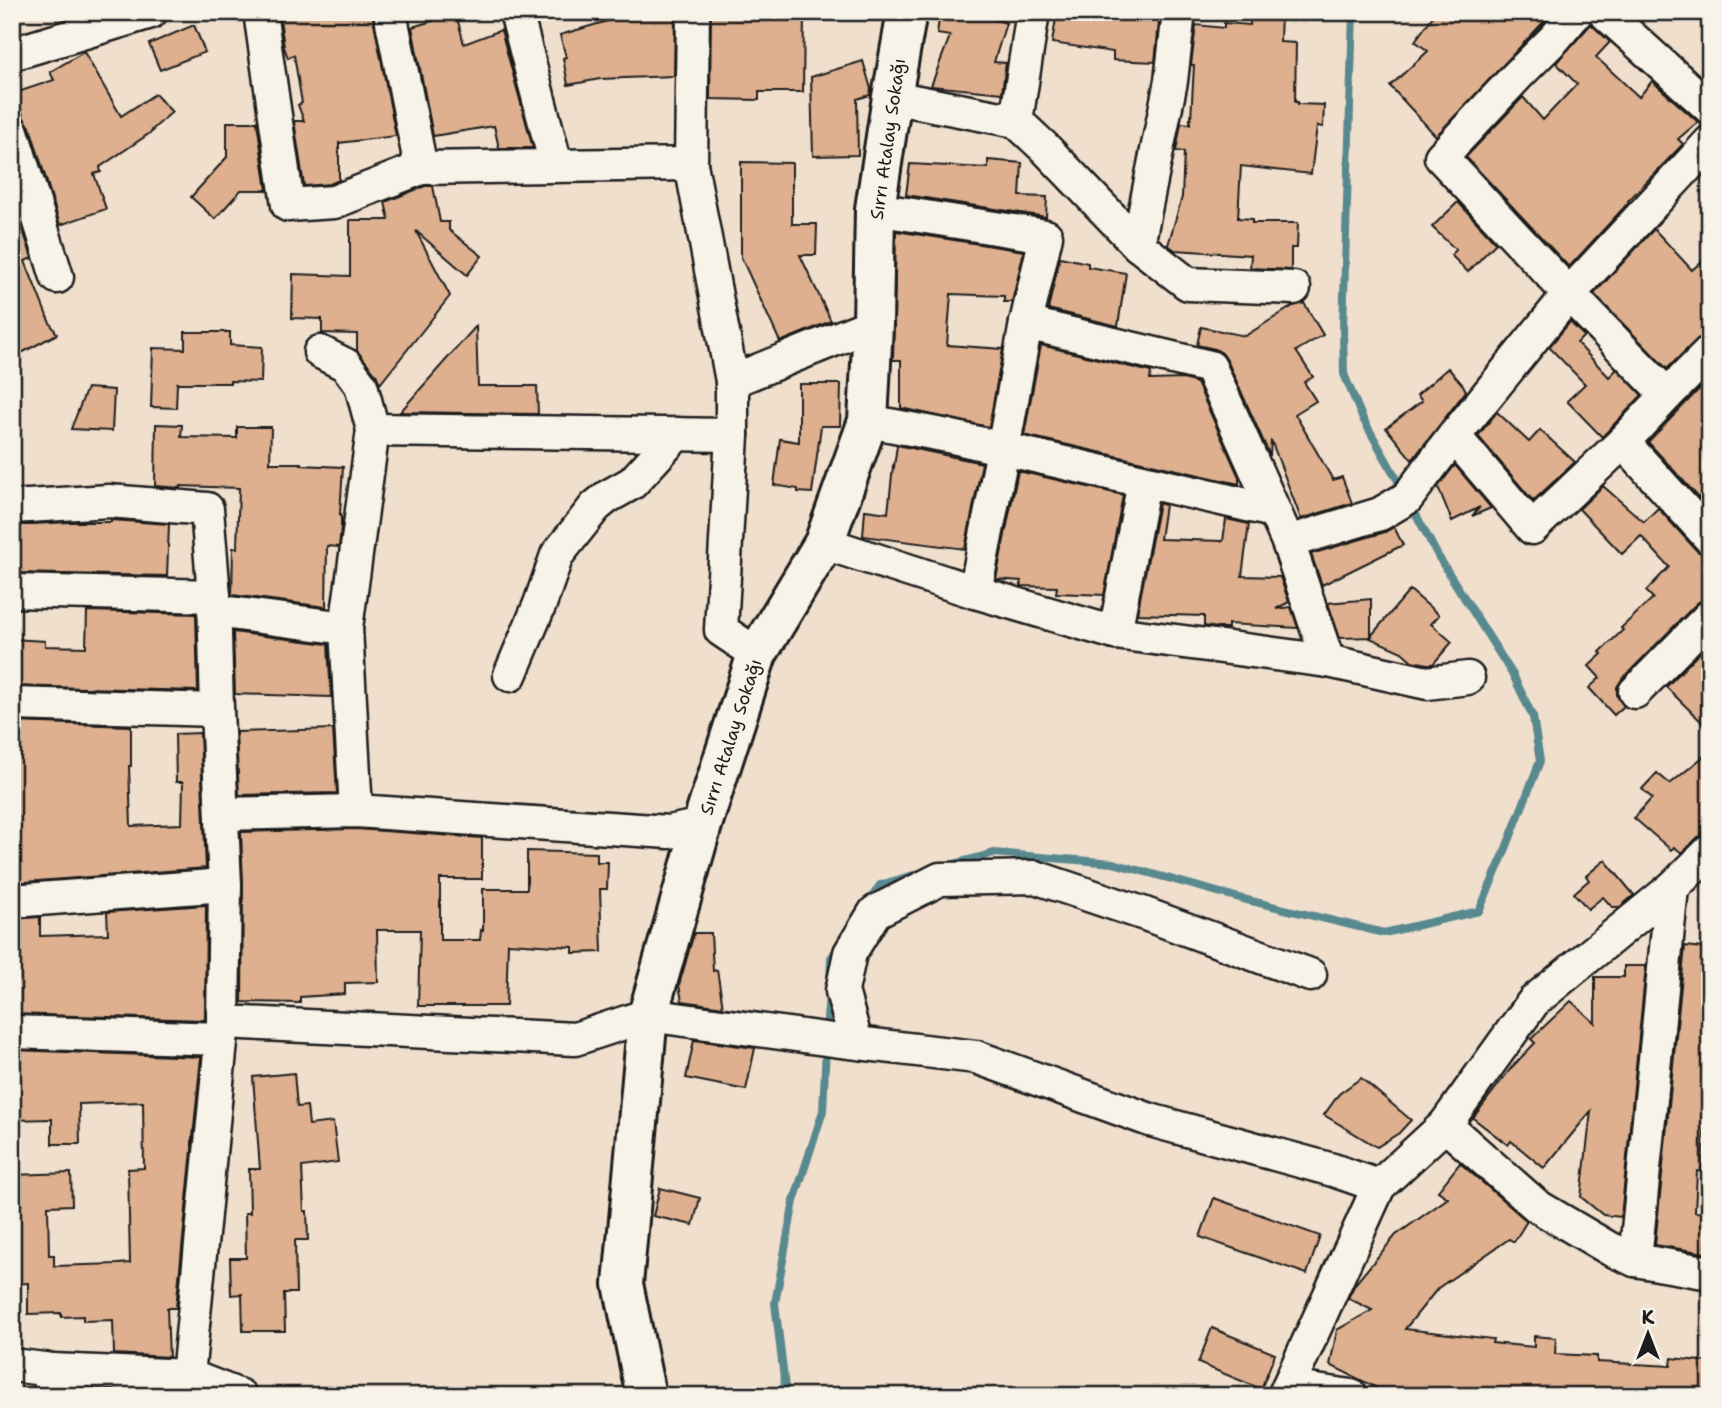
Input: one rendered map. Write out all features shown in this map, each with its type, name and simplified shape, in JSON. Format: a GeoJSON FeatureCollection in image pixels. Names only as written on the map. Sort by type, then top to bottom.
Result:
{"type":"FeatureCollection","features":[{"type":"Feature","properties":{"kind":"main road","name":"Sırrı Atalay Sokağı"},"geometry":{"type":"LineString","coordinates":[[646,1396],[623,1284],[648,1015],[702,825],[757,654],[824,543],[868,421],[875,209],[907,12]]}},
{"type":"Feature","properties":{"kind":"street"},"geometry":{"type":"LineString","coordinates":[[260,12],[288,205],[334,202],[421,168],[691,164]]}},
{"type":"Feature","properties":{"kind":"street"},"geometry":{"type":"LineString","coordinates":[[390,12],[421,168]]}},
{"type":"Feature","properties":{"kind":"street"},"geometry":{"type":"LineString","coordinates":[[516,12],[556,165]]}},
{"type":"Feature","properties":{"kind":"street"},"geometry":{"type":"LineString","coordinates":[[693,12],[691,164],[732,382],[732,435],[721,630],[757,654]]}},
{"type":"Feature","properties":{"kind":"street"},"geometry":{"type":"LineString","coordinates":[[1016,121],[1033,12]]}},
{"type":"Feature","properties":{"kind":"street"},"geometry":{"type":"LineString","coordinates":[[1138,245],[1171,81],[1180,12]]}},
{"type":"Feature","properties":{"kind":"street"},"geometry":{"type":"LineString","coordinates":[[1577,12],[1441,157],[1667,395]]}},
{"type":"Feature","properties":{"kind":"street"},"geometry":{"type":"LineString","coordinates":[[1604,12],[1710,108]]}},
{"type":"Feature","properties":{"kind":"street"},"geometry":{"type":"LineString","coordinates":[[12,54],[131,15]]}},
{"type":"Feature","properties":{"kind":"street"},"geometry":{"type":"LineString","coordinates":[[892,97],[1016,121],[1138,245],[1188,284],[1294,288]]}},
{"type":"Feature","properties":{"kind":"street"},"geometry":{"type":"LineString","coordinates":[[12,132],[57,277]]}},
{"type":"Feature","properties":{"kind":"street"},"geometry":{"type":"LineString","coordinates":[[1288,542],[1380,514],[1407,498],[1569,294],[1710,142]]}},
{"type":"Feature","properties":{"kind":"street"},"geometry":{"type":"LineString","coordinates":[[875,209],[1046,236],[1026,323],[975,592]]}},
{"type":"Feature","properties":{"kind":"street"},"geometry":{"type":"LineString","coordinates":[[1026,323],[1210,367],[1288,542],[1328,661]]}},
{"type":"Feature","properties":{"kind":"street"},"geometry":{"type":"LineString","coordinates":[[732,382],[873,324]]}},
{"type":"Feature","properties":{"kind":"street"},"geometry":{"type":"LineString","coordinates":[[320,352],[346,365],[361,385],[373,430],[346,628],[356,811]]}},
{"type":"Feature","properties":{"kind":"street"},"geometry":{"type":"LineString","coordinates":[[1454,436],[1532,528],[1623,442],[1710,352]]}},
{"type":"Feature","properties":{"kind":"street"},"geometry":{"type":"LineString","coordinates":[[868,421],[948,436],[1273,511]]}},
{"type":"Feature","properties":{"kind":"street"},"geometry":{"type":"LineString","coordinates":[[373,430],[732,435]]}},
{"type":"Feature","properties":{"kind":"street"},"geometry":{"type":"LineString","coordinates":[[510,675],[540,604],[556,555],[596,507],[607,497],[632,483],[677,434]]}},
{"type":"Feature","properties":{"kind":"street"},"geometry":{"type":"LineString","coordinates":[[1623,442],[1710,538]]}},
{"type":"Feature","properties":{"kind":"street"},"geometry":{"type":"LineString","coordinates":[[1115,634],[1144,482]]}},
{"type":"Feature","properties":{"kind":"street"},"geometry":{"type":"LineString","coordinates":[[12,508],[109,501],[207,509],[214,604],[225,886],[222,1030],[187,1386]]}},
{"type":"Feature","properties":{"kind":"street"},"geometry":{"type":"LineString","coordinates":[[824,543],[1115,634],[1328,661],[1427,683],[1468,678]]}},
{"type":"Feature","properties":{"kind":"street"},"geometry":{"type":"LineString","coordinates":[[12,591],[214,604],[234,613],[346,628]]}},
{"type":"Feature","properties":{"kind":"street"},"geometry":{"type":"LineString","coordinates":[[1635,692],[1710,616]]}},
{"type":"Feature","properties":{"kind":"street"},"geometry":{"type":"LineString","coordinates":[[12,704],[217,710]]}},
{"type":"Feature","properties":{"kind":"street"},"geometry":{"type":"LineString","coordinates":[[222,814],[356,811],[669,832],[702,825]]}},
{"type":"Feature","properties":{"kind":"street"},"geometry":{"type":"LineString","coordinates":[[1351,1396],[1286,1391],[1379,1186],[1445,1125],[1534,1001],[1672,888],[1710,851]]}},
{"type":"Feature","properties":{"kind":"street"},"geometry":{"type":"LineString","coordinates":[[856,1042],[842,991],[850,953],[875,912],[940,879],[1034,877],[1145,914],[1310,975]]}},
{"type":"Feature","properties":{"kind":"street"},"geometry":{"type":"LineString","coordinates":[[12,901],[225,886]]}},
{"type":"Feature","properties":{"kind":"street"},"geometry":{"type":"LineString","coordinates":[[1635,1260],[1672,888]]}},
{"type":"Feature","properties":{"kind":"street"},"geometry":{"type":"LineString","coordinates":[[12,1032],[222,1030],[575,1038],[648,1015],[976,1057],[1150,1120],[1333,1170],[1379,1186]]}},
{"type":"Feature","properties":{"kind":"street"},"geometry":{"type":"LineString","coordinates":[[1445,1125],[1537,1206],[1610,1249],[1635,1260],[1710,1273]]}},
{"type":"Feature","properties":{"kind":"street"},"geometry":{"type":"LineString","coordinates":[[12,1365],[51,1383],[187,1386],[240,1396]]}},
{"type":"Feature","properties":{"kind":"building"},"geometry":{"type":"Polygon","coordinates":[[[279,12],[372,12],[396,136],[339,143],[339,180],[330,184],[304,186],[294,121],[304,121],[298,105],[302,103],[294,55],[288,58],[284,47],[279,12]]]}},
{"type":"Feature","properties":{"kind":"building"},"geometry":{"type":"Polygon","coordinates":[[[610,12],[675,12],[674,76],[600,79],[568,85],[563,58],[566,57],[560,35],[611,20],[610,12]]]}},
{"type":"Feature","properties":{"kind":"building"},"geometry":{"type":"Polygon","coordinates":[[[711,12],[804,12],[803,92],[759,92],[759,100],[710,99],[711,12]]]}},
{"type":"Feature","properties":{"kind":"building"},"geometry":{"type":"Polygon","coordinates":[[[940,12],[972,12],[1006,23],[994,62],[1006,63],[1002,93],[931,86],[950,36],[937,34],[940,12]]]}},
{"type":"Feature","properties":{"kind":"building"},"geometry":{"type":"Polygon","coordinates":[[[1057,12],[1160,12],[1155,62],[1113,60],[1113,52],[1052,43],[1057,12]]]}},
{"type":"Feature","properties":{"kind":"building"},"geometry":{"type":"Polygon","coordinates":[[[1251,12],[1281,12],[1280,42],[1296,43],[1295,102],[1324,105],[1323,127],[1317,126],[1311,174],[1241,166],[1238,218],[1252,219],[1252,223],[1298,223],[1297,248],[1291,248],[1291,270],[1250,268],[1251,255],[1175,250],[1168,245],[1182,197],[1184,152],[1176,151],[1181,123],[1190,124],[1191,119],[1194,65],[1191,65],[1196,25],[1224,28],[1224,23],[1250,25],[1251,12]]]}},
{"type":"Feature","properties":{"kind":"building"},"geometry":{"type":"Polygon","coordinates":[[[1436,12],[1553,12],[1436,136],[1390,86],[1428,51],[1415,41],[1436,12]]]}},
{"type":"Feature","properties":{"kind":"building"},"geometry":{"type":"Polygon","coordinates":[[[456,14],[464,44],[501,30],[533,148],[499,148],[494,126],[433,136],[412,27],[456,14]]]}},
{"type":"Feature","properties":{"kind":"building"},"geometry":{"type":"Polygon","coordinates":[[[1591,24],[1610,42],[1596,57],[1639,97],[1652,81],[1698,122],[1678,139],[1683,144],[1569,267],[1466,157],[1523,97],[1543,120],[1577,84],[1556,63],[1591,24]]]}},
{"type":"Feature","properties":{"kind":"building"},"geometry":{"type":"Polygon","coordinates":[[[194,25],[205,52],[160,70],[149,44],[194,25]]]}},
{"type":"Feature","properties":{"kind":"building"},"geometry":{"type":"Polygon","coordinates":[[[84,52],[121,116],[155,94],[172,112],[153,131],[100,167],[101,172],[94,174],[106,209],[60,225],[30,127],[15,93],[54,80],[50,72],[84,52]]]}},
{"type":"Feature","properties":{"kind":"building"},"geometry":{"type":"Polygon","coordinates":[[[863,61],[871,89],[870,95],[857,99],[858,155],[813,156],[811,77],[863,61]]]}},
{"type":"Feature","properties":{"kind":"building"},"geometry":{"type":"Polygon","coordinates":[[[227,122],[257,122],[267,190],[241,190],[215,219],[191,197],[227,157],[227,122]]]}},
{"type":"Feature","properties":{"kind":"building"},"geometry":{"type":"Polygon","coordinates":[[[988,160],[1022,163],[1020,196],[1047,197],[1046,217],[906,195],[910,164],[988,168],[988,160]]]}},
{"type":"Feature","properties":{"kind":"building"},"geometry":{"type":"Polygon","coordinates":[[[741,162],[792,163],[792,224],[817,224],[816,255],[800,255],[831,321],[780,342],[741,257],[741,162]]]}},
{"type":"Feature","properties":{"kind":"building"},"geometry":{"type":"Polygon","coordinates":[[[425,186],[433,186],[440,222],[449,222],[449,230],[482,256],[467,275],[416,231],[450,296],[380,384],[376,374],[357,351],[357,334],[322,333],[322,319],[292,318],[293,274],[350,276],[350,220],[389,220],[385,202],[425,186]]]}},
{"type":"Feature","properties":{"kind":"building"},"geometry":{"type":"Polygon","coordinates":[[[12,196],[32,258],[25,261],[49,321],[57,334],[12,358],[12,196]]]}},
{"type":"Feature","properties":{"kind":"building"},"geometry":{"type":"Polygon","coordinates":[[[1458,202],[1496,243],[1468,272],[1451,255],[1456,250],[1432,227],[1458,202]]]}},
{"type":"Feature","properties":{"kind":"building"},"geometry":{"type":"Polygon","coordinates":[[[1654,229],[1692,270],[1710,254],[1710,334],[1697,339],[1667,369],[1594,294],[1654,229]]]}},
{"type":"Feature","properties":{"kind":"building"},"geometry":{"type":"Polygon","coordinates":[[[896,231],[1024,251],[1012,302],[1004,302],[1004,296],[951,294],[947,345],[1003,349],[989,427],[901,408],[901,360],[893,360],[896,231]]]}},
{"type":"Feature","properties":{"kind":"building"},"geometry":{"type":"Polygon","coordinates":[[[1060,257],[1088,263],[1088,267],[1126,273],[1118,326],[1048,309],[1060,257]]]}},
{"type":"Feature","properties":{"kind":"building"},"geometry":{"type":"Polygon","coordinates":[[[1304,303],[1323,335],[1296,351],[1313,377],[1304,382],[1316,401],[1295,414],[1333,480],[1342,477],[1352,503],[1301,519],[1271,440],[1270,456],[1227,360],[1215,349],[1197,345],[1201,327],[1245,336],[1293,306],[1304,303]]]}},
{"type":"Feature","properties":{"kind":"building"},"geometry":{"type":"Polygon","coordinates":[[[1570,322],[1584,336],[1577,343],[1609,377],[1617,369],[1642,395],[1602,437],[1567,401],[1585,384],[1549,347],[1570,322]]]}},
{"type":"Feature","properties":{"kind":"building"},"geometry":{"type":"Polygon","coordinates":[[[476,326],[478,386],[537,386],[538,414],[400,412],[476,326]]]}},
{"type":"Feature","properties":{"kind":"building"},"geometry":{"type":"Polygon","coordinates":[[[185,332],[230,332],[230,345],[262,347],[261,382],[177,383],[176,408],[151,407],[153,348],[185,349],[185,332]]]}},
{"type":"Feature","properties":{"kind":"building"},"geometry":{"type":"Polygon","coordinates":[[[1041,345],[1151,372],[1150,380],[1183,379],[1197,383],[1239,477],[1239,484],[1024,435],[1041,345]]]}},
{"type":"Feature","properties":{"kind":"building"},"geometry":{"type":"Polygon","coordinates":[[[1448,368],[1466,391],[1412,460],[1386,428],[1422,401],[1417,395],[1448,368]]]}},
{"type":"Feature","properties":{"kind":"building"},"geometry":{"type":"Polygon","coordinates":[[[1710,378],[1710,510],[1648,442],[1710,378]]]}},
{"type":"Feature","properties":{"kind":"building"},"geometry":{"type":"Polygon","coordinates":[[[799,384],[841,384],[840,426],[821,426],[812,493],[774,485],[780,439],[799,442],[799,384]]]}},
{"type":"Feature","properties":{"kind":"building"},"geometry":{"type":"Polygon","coordinates":[[[87,388],[114,390],[112,431],[71,429],[87,388]]]}},
{"type":"Feature","properties":{"kind":"building"},"geometry":{"type":"Polygon","coordinates":[[[1497,412],[1529,442],[1540,430],[1575,462],[1533,501],[1478,436],[1497,412]]]}},
{"type":"Feature","properties":{"kind":"building"},"geometry":{"type":"Polygon","coordinates":[[[156,424],[182,425],[181,437],[237,438],[237,427],[271,427],[270,463],[343,467],[339,547],[327,546],[326,607],[232,595],[239,488],[155,486],[156,424]]]}},
{"type":"Feature","properties":{"kind":"building"},"geometry":{"type":"Polygon","coordinates":[[[897,445],[982,463],[965,549],[863,536],[865,510],[888,513],[897,445]]]}},
{"type":"Feature","properties":{"kind":"building"},"geometry":{"type":"Polygon","coordinates":[[[1455,465],[1491,508],[1472,516],[1480,507],[1452,521],[1438,487],[1455,465]]]}},
{"type":"Feature","properties":{"kind":"building"},"geometry":{"type":"Polygon","coordinates":[[[1018,471],[1123,495],[1104,595],[1056,593],[1057,587],[1021,586],[1021,581],[996,579],[1018,471]]]}},
{"type":"Feature","properties":{"kind":"building"},"geometry":{"type":"Polygon","coordinates":[[[1603,486],[1644,522],[1658,508],[1696,550],[1710,556],[1710,598],[1697,603],[1622,679],[1617,687],[1617,696],[1624,706],[1614,715],[1589,688],[1600,678],[1589,666],[1623,630],[1621,628],[1653,598],[1646,591],[1669,567],[1641,536],[1622,554],[1579,509],[1603,486]]]}},
{"type":"Feature","properties":{"kind":"building"},"geometry":{"type":"Polygon","coordinates":[[[1159,503],[1165,505],[1160,539],[1223,541],[1226,519],[1249,524],[1242,576],[1280,577],[1289,602],[1276,609],[1291,607],[1298,628],[1228,624],[1228,628],[1218,628],[1204,626],[1204,616],[1137,614],[1159,503]]]}},
{"type":"Feature","properties":{"kind":"building"},"geometry":{"type":"Polygon","coordinates":[[[111,520],[169,524],[167,576],[12,573],[12,525],[111,520]]]}},
{"type":"Feature","properties":{"kind":"building"},"geometry":{"type":"Polygon","coordinates":[[[1394,527],[1403,545],[1322,585],[1311,554],[1394,527]]]}},
{"type":"Feature","properties":{"kind":"building"},"geometry":{"type":"Polygon","coordinates":[[[1410,590],[1439,615],[1431,624],[1452,642],[1433,664],[1412,661],[1402,652],[1371,637],[1340,638],[1328,603],[1371,599],[1371,636],[1410,590]]]}},
{"type":"Feature","properties":{"kind":"building"},"geometry":{"type":"Polygon","coordinates":[[[87,611],[196,614],[198,691],[12,686],[12,639],[45,641],[45,646],[86,647],[87,611]]]}},
{"type":"Feature","properties":{"kind":"building"},"geometry":{"type":"Polygon","coordinates":[[[233,632],[328,644],[331,697],[235,694],[233,632]]]}},
{"type":"Feature","properties":{"kind":"building"},"geometry":{"type":"Polygon","coordinates":[[[1710,642],[1710,730],[1666,687],[1710,642]]]}},
{"type":"Feature","properties":{"kind":"building"},"geometry":{"type":"Polygon","coordinates":[[[12,722],[131,726],[131,826],[182,824],[183,782],[176,782],[175,734],[200,733],[206,868],[12,883],[12,722]]]}},
{"type":"Feature","properties":{"kind":"building"},"geometry":{"type":"Polygon","coordinates":[[[333,729],[337,793],[239,795],[236,732],[333,729]]]}},
{"type":"Feature","properties":{"kind":"building"},"geometry":{"type":"Polygon","coordinates":[[[1710,751],[1710,833],[1698,837],[1682,853],[1674,847],[1671,850],[1634,818],[1652,798],[1642,789],[1657,773],[1670,784],[1710,751]]]}},
{"type":"Feature","properties":{"kind":"building"},"geometry":{"type":"Polygon","coordinates":[[[356,829],[482,838],[482,879],[440,879],[440,940],[480,940],[481,930],[483,931],[483,889],[527,889],[527,851],[597,853],[597,862],[608,862],[607,889],[600,889],[602,952],[573,953],[573,947],[508,943],[506,1006],[418,1006],[420,930],[377,930],[378,982],[345,983],[345,994],[300,997],[300,1003],[242,1002],[241,832],[356,829]]]}},
{"type":"Feature","properties":{"kind":"building"},"geometry":{"type":"Polygon","coordinates":[[[1605,860],[1634,895],[1620,907],[1612,907],[1603,897],[1588,909],[1574,893],[1589,880],[1586,876],[1605,860]]]}},
{"type":"Feature","properties":{"kind":"building"},"geometry":{"type":"Polygon","coordinates":[[[206,905],[205,1020],[12,1014],[12,919],[40,917],[40,936],[108,934],[107,912],[206,905]]]}},
{"type":"Feature","properties":{"kind":"building"},"geometry":{"type":"Polygon","coordinates":[[[694,933],[711,933],[713,971],[717,970],[723,1007],[682,1001],[679,985],[694,933]]]}},
{"type":"Feature","properties":{"kind":"building"},"geometry":{"type":"Polygon","coordinates":[[[1685,946],[1710,949],[1710,1128],[1704,1128],[1702,1172],[1697,1171],[1695,1212],[1708,1213],[1706,1253],[1655,1245],[1685,946]]]}},
{"type":"Feature","properties":{"kind":"building"},"geometry":{"type":"Polygon","coordinates":[[[1624,966],[1646,966],[1621,1217],[1603,1215],[1581,1197],[1591,1111],[1544,1168],[1511,1141],[1508,1145],[1473,1118],[1512,1067],[1535,1043],[1531,1039],[1571,1001],[1595,1023],[1595,977],[1624,977],[1624,966]]]}},
{"type":"Feature","properties":{"kind":"building"},"geometry":{"type":"Polygon","coordinates":[[[694,1040],[755,1048],[746,1090],[686,1078],[694,1040]]]}},
{"type":"Feature","properties":{"kind":"building"},"geometry":{"type":"Polygon","coordinates":[[[12,1050],[201,1057],[176,1308],[167,1308],[169,1357],[114,1354],[113,1320],[83,1321],[83,1316],[61,1317],[61,1313],[28,1314],[28,1283],[12,1284],[12,1175],[71,1173],[72,1205],[48,1206],[49,1255],[54,1255],[54,1266],[118,1264],[130,1263],[128,1169],[144,1168],[143,1102],[79,1104],[80,1144],[52,1144],[52,1119],[12,1120],[12,1050]]]}},
{"type":"Feature","properties":{"kind":"building"},"geometry":{"type":"Polygon","coordinates":[[[294,1073],[297,1107],[307,1106],[309,1125],[333,1122],[338,1162],[302,1167],[308,1240],[295,1240],[296,1293],[284,1293],[285,1331],[243,1331],[242,1294],[231,1295],[230,1258],[246,1258],[245,1213],[250,1213],[249,1169],[260,1169],[253,1077],[294,1073]]]}},
{"type":"Feature","properties":{"kind":"building"},"geometry":{"type":"Polygon","coordinates":[[[1361,1078],[1411,1120],[1399,1133],[1377,1147],[1324,1115],[1339,1094],[1361,1078]]]}},
{"type":"Feature","properties":{"kind":"building"},"geometry":{"type":"Polygon","coordinates":[[[1460,1163],[1527,1221],[1514,1242],[1509,1239],[1438,1288],[1405,1329],[1493,1339],[1492,1343],[1534,1347],[1534,1336],[1556,1338],[1555,1354],[1597,1356],[1597,1362],[1671,1366],[1672,1358],[1710,1362],[1710,1396],[1438,1396],[1381,1390],[1330,1365],[1337,1330],[1372,1310],[1348,1298],[1355,1284],[1396,1235],[1448,1198],[1438,1191],[1460,1163]]]}},
{"type":"Feature","properties":{"kind":"building"},"geometry":{"type":"Polygon","coordinates":[[[660,1188],[700,1198],[693,1225],[653,1216],[660,1188]]]}},
{"type":"Feature","properties":{"kind":"building"},"geometry":{"type":"Polygon","coordinates":[[[1214,1198],[1320,1236],[1307,1274],[1200,1237],[1214,1198]]]}},
{"type":"Feature","properties":{"kind":"building"},"geometry":{"type":"Polygon","coordinates":[[[1212,1328],[1275,1354],[1261,1389],[1198,1363],[1212,1328]]]}},
{"type":"Feature","properties":{"kind":"waterway"},"geometry":{"type":"LineString","coordinates":[[1353,12],[1343,328],[1344,374],[1362,417],[1403,490]]}},
{"type":"Feature","properties":{"kind":"waterway"},"geometry":{"type":"LineString","coordinates":[[950,865],[994,853],[1113,863],[1243,899],[1384,933],[1479,911],[1540,761],[1533,717],[1513,675],[1438,556],[1411,505]]}},
{"type":"Feature","properties":{"kind":"waterway"},"geometry":{"type":"LineString","coordinates":[[868,903],[880,885],[920,873]]}},
{"type":"Feature","properties":{"kind":"waterway"},"geometry":{"type":"LineString","coordinates":[[830,980],[831,958],[839,946]]}},
{"type":"Feature","properties":{"kind":"waterway"},"geometry":{"type":"LineString","coordinates":[[826,1032],[829,993]]}},
{"type":"Feature","properties":{"kind":"waterway"},"geometry":{"type":"LineString","coordinates":[[786,1396],[775,1303],[794,1201],[823,1111],[826,1045]]}}]}
